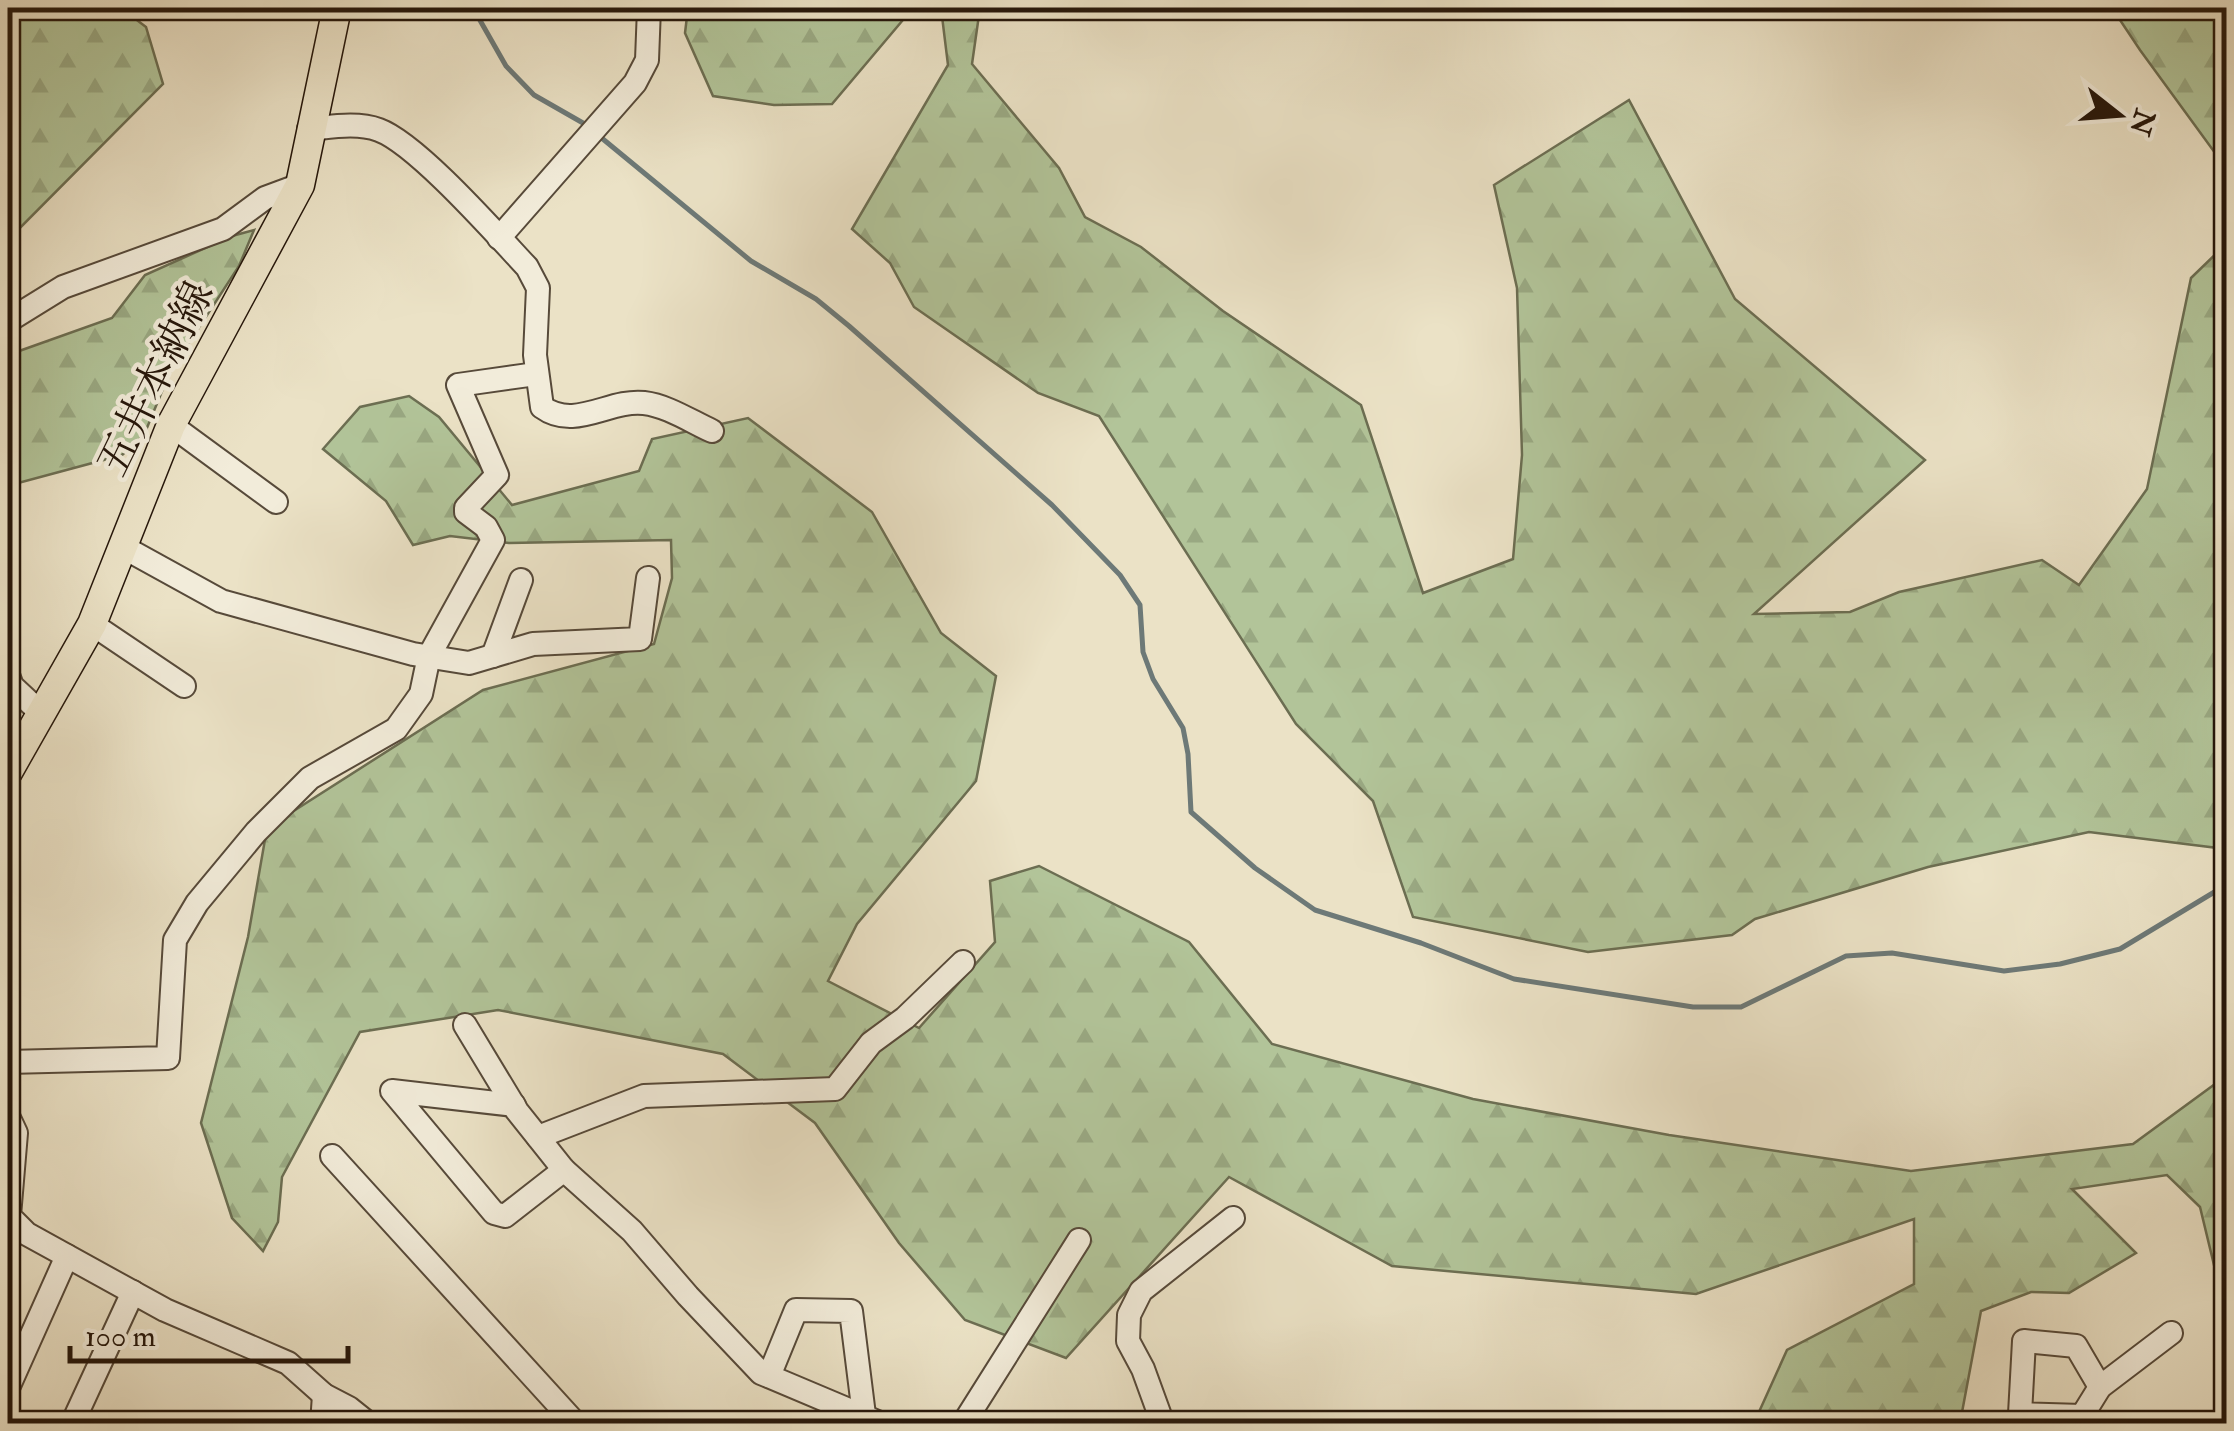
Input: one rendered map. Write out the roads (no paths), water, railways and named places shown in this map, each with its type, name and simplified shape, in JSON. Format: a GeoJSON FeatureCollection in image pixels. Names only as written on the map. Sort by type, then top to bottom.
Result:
{"type":"FeatureCollection","features":[{"type":"Feature","properties":{"kind":"main road","name":"五井本納線"},"geometry":{"type":"LineString","coordinates":[[8,772],[92,624],[171,425],[300,185],[337,8]]}},
{"type":"Feature","properties":{"kind":"street"},"geometry":{"type":"LineString","coordinates":[[499,238],[636,83],[647,60],[649,8]]}},
{"type":"Feature","properties":{"kind":"street"},"geometry":{"type":"LineString","coordinates":[[309,129],[354,126],[379,130],[411,151],[527,267],[538,288],[536,374],[542,407],[550,413],[570,417],[640,402],[669,410],[712,431]]}},
{"type":"Feature","properties":{"kind":"street"},"geometry":{"type":"LineString","coordinates":[[8,321],[63,287],[222,229],[265,198],[300,185]]}},
{"type":"Feature","properties":{"kind":"street"},"geometry":{"type":"LineString","coordinates":[[8,1062],[168,1058],[175,940],[197,903],[256,832],[310,778],[396,729],[421,694],[429,656],[494,540],[486,527],[466,512],[497,476],[458,385],[536,374]]}},
{"type":"Feature","properties":{"kind":"street"},"geometry":{"type":"LineString","coordinates":[[171,425],[276,502]]}},
{"type":"Feature","properties":{"kind":"street"},"geometry":{"type":"LineString","coordinates":[[123,547],[221,601],[469,663],[534,644],[640,639],[648,578]]}},
{"type":"Feature","properties":{"kind":"street"},"geometry":{"type":"LineString","coordinates":[[493,656],[522,580]]}},
{"type":"Feature","properties":{"kind":"street"},"geometry":{"type":"LineString","coordinates":[[92,624],[184,686]]}},
{"type":"Feature","properties":{"kind":"street"},"geometry":{"type":"LineString","coordinates":[[8,676],[12,686],[41,714]]}},
{"type":"Feature","properties":{"kind":"street"},"geometry":{"type":"LineString","coordinates":[[538,1136],[644,1096],[834,1089],[871,1043],[905,1018],[963,962]]}},
{"type":"Feature","properties":{"kind":"street"},"geometry":{"type":"LineString","coordinates":[[465,1025],[514,1105],[564,1170],[632,1230],[761,1372],[873,1419]]}},
{"type":"Feature","properties":{"kind":"street"},"geometry":{"type":"LineString","coordinates":[[514,1105],[392,1091],[494,1213],[506,1216],[564,1170]]}},
{"type":"Feature","properties":{"kind":"street"},"geometry":{"type":"LineString","coordinates":[[8,1116],[16,1133],[9,1216],[28,1234],[165,1310],[288,1362],[324,1395],[368,1424]]}},
{"type":"Feature","properties":{"kind":"street"},"geometry":{"type":"LineString","coordinates":[[332,1156],[576,1424]]}},
{"type":"Feature","properties":{"kind":"street"},"geometry":{"type":"LineString","coordinates":[[1164,1424],[1128,1341],[1130,1315],[1142,1291],[1233,1218]]}},
{"type":"Feature","properties":{"kind":"street"},"geometry":{"type":"LineString","coordinates":[[963,1424],[1078,1240]]}},
{"type":"Feature","properties":{"kind":"street"},"geometry":{"type":"LineString","coordinates":[[8,1388],[68,1256]]}},
{"type":"Feature","properties":{"kind":"street"},"geometry":{"type":"LineString","coordinates":[[72,1424],[133,1292]]}},
{"type":"Feature","properties":{"kind":"street"},"geometry":{"type":"LineString","coordinates":[[769,1376],[796,1310],[851,1311],[873,1419]]}},
{"type":"Feature","properties":{"kind":"street"},"geometry":{"type":"LineString","coordinates":[[2100,1387],[2076,1346],[2024,1340],[2020,1414],[2083,1420],[2100,1387],[2170,1333]]}},
{"type":"Feature","properties":{"kind":"street"},"geometry":{"type":"LineString","coordinates":[[322,1424],[324,1395]]}},
{"type":"Feature","properties":{"kind":"waterway"},"geometry":{"type":"LineString","coordinates":[[473,8],[506,66],[534,95],[590,127]]}},
{"type":"Feature","properties":{"kind":"waterway"},"geometry":{"type":"LineString","coordinates":[[598,135],[751,261],[816,299],[849,326],[1052,505],[1120,575],[1140,605],[1143,652],[1153,679],[1183,728],[1191,812],[1255,868],[1315,910],[1421,943],[1514,979],[1693,1007],[1741,1007],[1846,956],[1892,953],[2004,971],[2060,964],[2120,949],[2226,885]]}}]}
